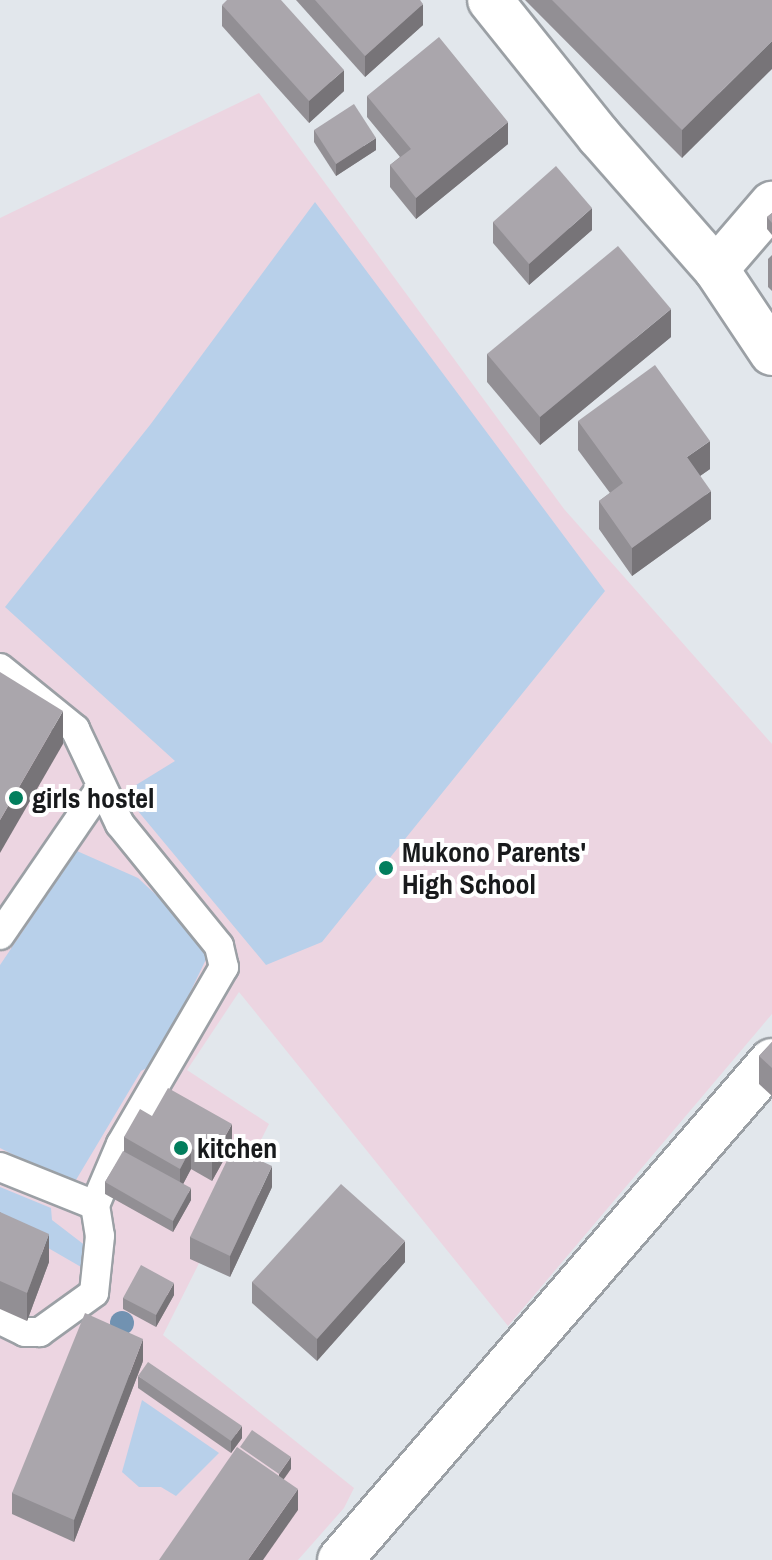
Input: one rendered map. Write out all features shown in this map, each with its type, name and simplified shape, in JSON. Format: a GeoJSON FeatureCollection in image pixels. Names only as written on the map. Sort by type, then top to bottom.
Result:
{"type":"FeatureCollection","features":[{"type":"Feature","properties":{"kind":"street"},"geometry":{"type":"LineString","coordinates":[[490,0],[599,136],[716,269],[772,353]]}},
{"type":"Feature","properties":{"kind":"street"},"geometry":{"type":"LineString","coordinates":[[716,269],[772,204]]}},
{"type":"Feature","properties":{"kind":"street"},"geometry":{"type":"LineString","coordinates":[[340,1560],[772,1061]]}},
{"type":"Feature","properties":{"kind":"lane"},"geometry":{"type":"LineString","coordinates":[[0,668],[75,729],[100,789],[150,866],[219,946],[224,967],[121,1144],[95,1205],[100,1236],[94,1293],[40,1332],[25,1332],[0,1320]]}},
{"type":"Feature","properties":{"kind":"lane"},"geometry":{"type":"LineString","coordinates":[[0,935],[100,789]]}},
{"type":"Feature","properties":{"kind":"lane"},"geometry":{"type":"LineString","coordinates":[[0,1167],[95,1205]]}},
{"type":"Feature","properties":{"kind":"shaded area","name":"Mukono Parents' High School"},"geometry":{"type":"Polygon","coordinates":[[[259,93],[564,509],[772,744],[772,1014],[508,1326],[239,992],[187,1070],[269,1124],[163,1335],[354,1488],[344,1508],[298,1560],[0,1560],[0,218],[259,93]]]}},
{"type":"Feature","properties":{"kind":"shaded area"},"geometry":{"type":"Polygon","coordinates":[[[315,202],[605,591],[322,942],[266,965],[123,793],[175,761],[5,607],[150,425],[315,202]]]}},
{"type":"Feature","properties":{"kind":"shaded area"},"geometry":{"type":"Polygon","coordinates":[[[77,851],[138,878],[212,947],[156,1063],[141,1071],[73,1185],[0,1148],[0,965],[77,851]]]}},
{"type":"Feature","properties":{"kind":"shaded area"},"geometry":{"type":"Polygon","coordinates":[[[0,1187],[51,1208],[52,1220],[95,1253],[88,1271],[43,1245],[0,1237],[0,1187]]]}},
{"type":"Feature","properties":{"kind":"shaded area"},"geometry":{"type":"Polygon","coordinates":[[[142,1400],[219,1453],[176,1496],[161,1487],[139,1487],[122,1472],[142,1400]]]}},
{"type":"Feature","properties":{"kind":"building"},"geometry":{"type":"Polygon","coordinates":[[[227,0],[281,0],[344,70],[309,101],[222,5],[227,0]]]}},
{"type":"Feature","properties":{"kind":"building"},"geometry":{"type":"Polygon","coordinates":[[[315,0],[420,0],[423,4],[365,56],[315,0]]]}},
{"type":"Feature","properties":{"kind":"building"},"geometry":{"type":"Polygon","coordinates":[[[552,0],[772,0],[772,41],[682,130],[552,0]]]}},
{"type":"Feature","properties":{"kind":"building"},"geometry":{"type":"Polygon","coordinates":[[[439,37],[508,122],[416,198],[390,165],[411,149],[367,96],[439,37]]]}},
{"type":"Feature","properties":{"kind":"building"},"geometry":{"type":"Polygon","coordinates":[[[354,104],[376,138],[336,164],[314,130],[354,104]]]}},
{"type":"Feature","properties":{"kind":"building"},"geometry":{"type":"Polygon","coordinates":[[[556,166],[592,208],[529,264],[493,222],[556,166]]]}},
{"type":"Feature","properties":{"kind":"building"},"geometry":{"type":"Polygon","coordinates":[[[618,246],[671,309],[540,417],[487,354],[618,246]]]}},
{"type":"Feature","properties":{"kind":"building"},"geometry":{"type":"Polygon","coordinates":[[[655,365],[710,441],[687,457],[711,491],[632,548],[599,501],[623,483],[578,421],[655,365]]]}},
{"type":"Feature","properties":{"kind":"building","name":"girls hostel"},"geometry":{"type":"Polygon","coordinates":[[[0,672],[63,711],[0,820],[0,672]]]}},
{"type":"Feature","properties":{"kind":"building"},"geometry":{"type":"Polygon","coordinates":[[[772,1042],[772,1068],[759,1056],[772,1042]]]}},
{"type":"Feature","properties":{"kind":"building"},"geometry":{"type":"Polygon","coordinates":[[[168,1088],[232,1124],[212,1160],[191,1148],[180,1169],[124,1137],[140,1109],[152,1116],[168,1088]]]}},
{"type":"Feature","properties":{"kind":"building"},"geometry":{"type":"Polygon","coordinates":[[[233,1148],[272,1166],[230,1256],[190,1237],[233,1148]]]}},
{"type":"Feature","properties":{"kind":"building"},"geometry":{"type":"Polygon","coordinates":[[[123,1151],[191,1188],[173,1221],[105,1182],[123,1151]]]}},
{"type":"Feature","properties":{"kind":"building"},"geometry":{"type":"Polygon","coordinates":[[[341,1184],[405,1241],[317,1339],[252,1282],[341,1184]]]}},
{"type":"Feature","properties":{"kind":"building"},"geometry":{"type":"Polygon","coordinates":[[[0,1212],[49,1234],[27,1293],[0,1281],[0,1212]]]}},
{"type":"Feature","properties":{"kind":"building"},"geometry":{"type":"Polygon","coordinates":[[[141,1265],[174,1283],[156,1315],[123,1298],[141,1265]]]}},
{"type":"Feature","properties":{"kind":"building"},"geometry":{"type":"Polygon","coordinates":[[[85,1313],[143,1339],[74,1520],[12,1493],[85,1313]]]}},
{"type":"Feature","properties":{"kind":"building"},"geometry":{"type":"Polygon","coordinates":[[[148,1362],[242,1426],[231,1441],[138,1376],[148,1362]]]}},
{"type":"Feature","properties":{"kind":"building"},"geometry":{"type":"Polygon","coordinates":[[[252,1430],[291,1457],[279,1474],[240,1447],[252,1430]]]}},
{"type":"Feature","properties":{"kind":"building"},"geometry":{"type":"Polygon","coordinates":[[[237,1447],[298,1489],[248,1560],[159,1560],[237,1447]]]}},
{"type":"Feature","properties":{"kind":"place","name":"girls hostel"},"geometry":{"type":"Point","coordinates":[16,798]}},
{"type":"Feature","properties":{"kind":"place","name":"Mukono Parents' High School"},"geometry":{"type":"Point","coordinates":[386,868]}},
{"type":"Feature","properties":{"kind":"place","name":"kitchen"},"geometry":{"type":"Point","coordinates":[181,1148]}}]}
